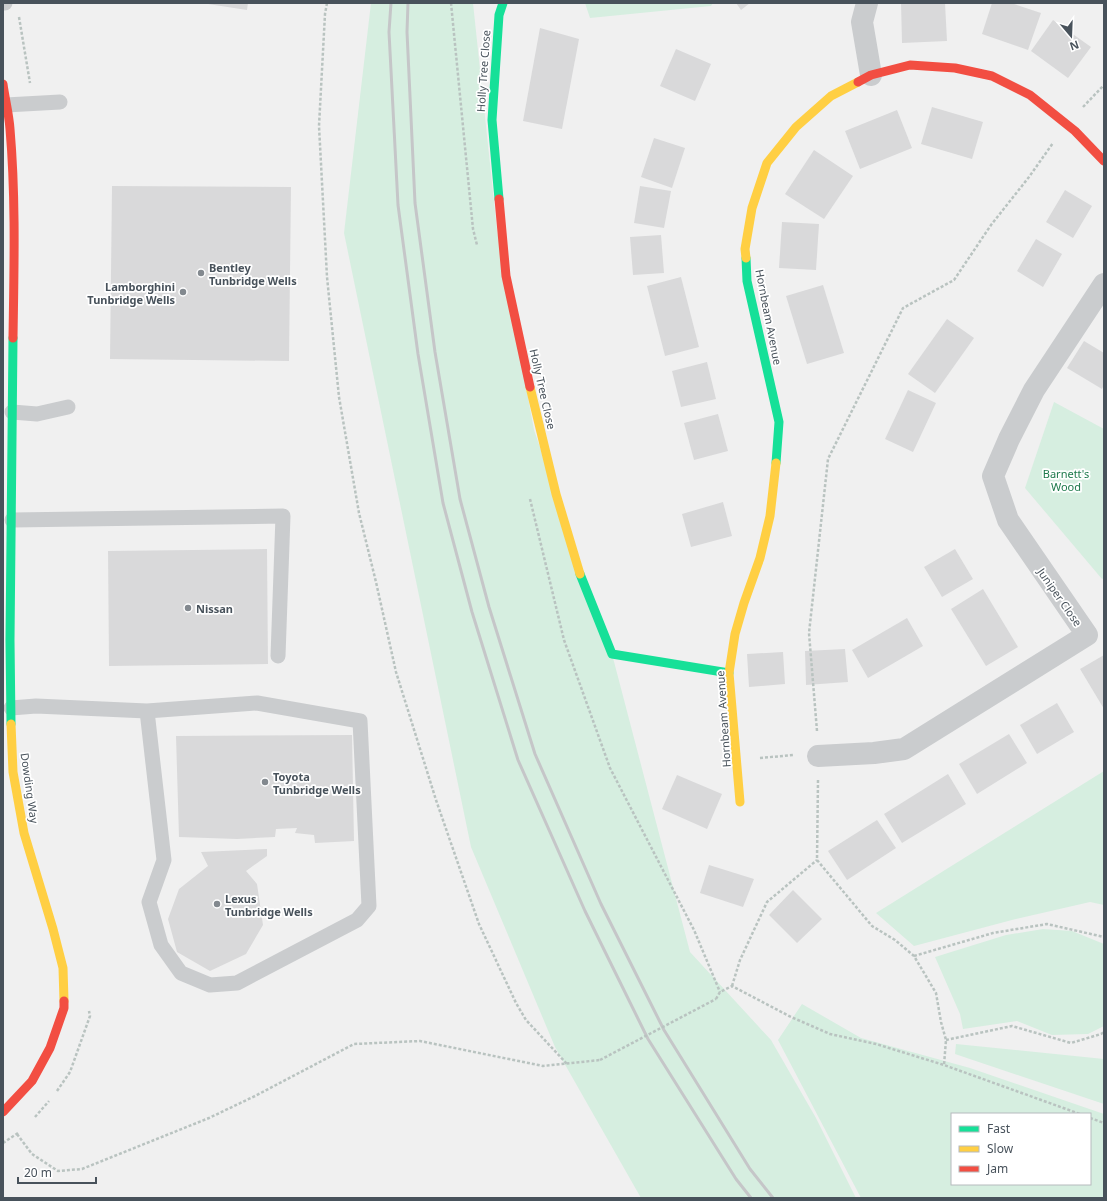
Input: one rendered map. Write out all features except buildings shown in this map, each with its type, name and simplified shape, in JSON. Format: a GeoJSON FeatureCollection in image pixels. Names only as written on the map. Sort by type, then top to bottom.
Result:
{"type":"FeatureCollection","features":[{"type":"Feature","properties":{"kind":"street","name":"Holly Tree Close"},"geometry":{"type":"LineString","coordinates":[[503,3],[499,15],[492,120],[506,276],[556,494],[582,578],[612,654],[729,673]]}},
{"type":"Feature","properties":{"kind":"street"},"geometry":{"type":"LineString","coordinates":[[867,3],[862,22],[871,75]]}},
{"type":"Feature","properties":{"kind":"street","name":"Hornbeam Avenue"},"geometry":{"type":"LineString","coordinates":[[740,802],[729,673],[735,634],[760,558],[770,516],[778,449],[779,422],[747,281],[745,249],[752,208],[766,164],[796,127],[831,96],[871,75],[910,65],[955,68],[992,76],[1030,95],[1075,130],[1104,161]]}},
{"type":"Feature","properties":{"kind":"street","name":"Dowding Way"},"geometry":{"type":"LineString","coordinates":[[3,84],[10,128],[14,248],[10,640],[13,772],[24,833],[53,929],[63,968],[64,1008],[50,1048],[32,1081],[3,1112]]}},
{"type":"Feature","properties":{"kind":"street","name":"Juniper Close"},"geometry":{"type":"LineString","coordinates":[[818,756],[874,753],[904,749],[1096,632],[1008,520],[993,476],[1034,390],[1102,292]]}},
{"type":"Feature","properties":{"kind":"lane"},"geometry":{"type":"LineString","coordinates":[[6,104],[60,102]]}},
{"type":"Feature","properties":{"kind":"lane"},"geometry":{"type":"LineString","coordinates":[[12,412],[36,414],[68,407]]}},
{"type":"Feature","properties":{"kind":"lane"},"geometry":{"type":"LineString","coordinates":[[12,520],[283,516],[278,656]]}},
{"type":"Feature","properties":{"kind":"lane"},"geometry":{"type":"LineString","coordinates":[[11,708],[36,706],[147,711],[257,703],[360,721],[369,906],[357,920],[237,984],[210,985],[181,973],[161,945],[149,902],[164,860],[147,711]]}},
{"type":"Feature","properties":{"kind":"path"},"geometry":{"type":"LineString","coordinates":[[327,3],[325,14],[319,126],[327,277],[339,397],[359,513],[396,672],[436,800],[479,924],[516,1003],[526,1020],[566,1064]]}},
{"type":"Feature","properties":{"kind":"path"},"geometry":{"type":"LineString","coordinates":[[9,6],[33,103]]}},
{"type":"Feature","properties":{"kind":"path"},"geometry":{"type":"LineString","coordinates":[[944,1065],[946,1040],[936,993],[914,956],[895,940],[872,926],[817,860],[818,756],[810,634],[828,459],[902,308],[954,280],[991,225],[1029,177],[1066,124],[1104,85]]}},
{"type":"Feature","properties":{"kind":"path"},"geometry":{"type":"LineString","coordinates":[[737,760],[800,754],[818,756]]}},
{"type":"Feature","properties":{"kind":"path"},"geometry":{"type":"LineString","coordinates":[[17,1134],[32,1154],[58,1170],[82,1169],[209,1118],[255,1096],[354,1044],[420,1041],[543,1066],[600,1060],[716,999],[720,992],[732,986],[740,960],[767,902],[817,860]]}},
{"type":"Feature","properties":{"kind":"path"},"geometry":{"type":"LineString","coordinates":[[914,956],[993,933],[1047,924],[1104,937]]}},
{"type":"Feature","properties":{"kind":"path"},"geometry":{"type":"LineString","coordinates":[[732,986],[791,1017],[830,1034],[876,1044],[944,1065],[1077,1113]]}},
{"type":"Feature","properties":{"kind":"path"},"geometry":{"type":"LineString","coordinates":[[54,1095],[70,1072],[90,1016],[89,1009]]}},
{"type":"Feature","properties":{"kind":"path"},"geometry":{"type":"LineString","coordinates":[[946,1040],[1012,1026],[1071,1043],[1104,1032]]}},
{"type":"Feature","properties":{"kind":"path"},"geometry":{"type":"LineString","coordinates":[[31,1120],[46,1106],[50,1100]]}},
{"type":"Feature","properties":{"kind":"path"},"geometry":{"type":"LineString","coordinates":[[1091,1118],[1104,1123]]}},
{"type":"Feature","properties":{"kind":"path"},"geometry":{"type":"LineString","coordinates":[[3,1143],[22,1130]]}},
{"type":"Feature","properties":{"kind":"green space"},"geometry":{"type":"Polygon","coordinates":[[[371,3],[473,3],[497,230],[534,430],[612,654],[690,952],[771,1040],[816,1118],[856,1198],[641,1198],[555,1047],[471,847],[344,233],[371,3]]]}},
{"type":"Feature","properties":{"kind":"green space"},"geometry":{"type":"Polygon","coordinates":[[[585,3],[713,3],[711,6],[590,18],[585,3]]]}},
{"type":"Feature","properties":{"kind":"green space","name":"Barnett's Wood"},"geometry":{"type":"Polygon","coordinates":[[[1054,402],[1104,429],[1104,578],[1102,579],[1025,488],[1054,402]]]}},
{"type":"Feature","properties":{"kind":"green space"},"geometry":{"type":"Polygon","coordinates":[[[1104,771],[1104,905],[1090,902],[1012,920],[914,946],[876,913],[1104,771]]]}},
{"type":"Feature","properties":{"kind":"green space"},"geometry":{"type":"Polygon","coordinates":[[[1043,929],[1072,931],[1104,944],[1104,1026],[1088,1034],[1052,1035],[1017,1021],[963,1029],[960,1014],[935,957],[1006,935],[1043,929]]]}},
{"type":"Feature","properties":{"kind":"green space"},"geometry":{"type":"Polygon","coordinates":[[[802,1004],[861,1038],[970,1068],[1104,1114],[1104,1198],[861,1198],[778,1040],[802,1004]]]}},
{"type":"Feature","properties":{"kind":"green space"},"geometry":{"type":"Polygon","coordinates":[[[956,1044],[1104,1059],[1104,1104],[955,1054],[956,1044]]]}},
{"type":"Feature","properties":{"kind":"railway"},"geometry":{"type":"LineString","coordinates":[[391,3],[389,32],[398,205],[418,354],[443,503],[472,612],[518,760],[585,911],[648,1039],[736,1179],[751,1198]]}},
{"type":"Feature","properties":{"kind":"railway"},"geometry":{"type":"LineString","coordinates":[[408,3],[407,32],[415,203],[435,352],[460,499],[489,607],[535,754],[601,904],[664,1030],[750,1169],[773,1198]]}},
{"type":"Feature","properties":{"kind":"traffic: fast"},"geometry":{"type":"LineString","coordinates":[[499,199],[492,120],[499,15],[503,3]]}},
{"type":"Feature","properties":{"kind":"traffic: fast"},"geometry":{"type":"LineString","coordinates":[[746,258],[747,281],[779,422],[776,463]]}},
{"type":"Feature","properties":{"kind":"traffic: fast"},"geometry":{"type":"LineString","coordinates":[[11,724],[10,640],[13,338]]}},
{"type":"Feature","properties":{"kind":"traffic: fast"},"geometry":{"type":"LineString","coordinates":[[580,574],[612,654],[729,673]]}},
{"type":"Feature","properties":{"kind":"traffic: slow"},"geometry":{"type":"LineString","coordinates":[[746,258],[745,249],[752,208],[767,163],[796,127],[831,96],[858,82]]}},
{"type":"Feature","properties":{"kind":"traffic: slow"},"geometry":{"type":"LineString","coordinates":[[530,387],[556,494],[580,574]]}},
{"type":"Feature","properties":{"kind":"traffic: slow"},"geometry":{"type":"LineString","coordinates":[[740,802],[729,673],[735,634],[760,558],[770,516],[776,463]]}},
{"type":"Feature","properties":{"kind":"traffic: slow"},"geometry":{"type":"LineString","coordinates":[[11,724],[13,772],[24,833],[53,929],[63,968],[64,1001]]}},
{"type":"Feature","properties":{"kind":"traffic: jam"},"geometry":{"type":"LineString","coordinates":[[858,82],[871,75],[910,65],[955,68],[992,76],[1030,95],[1075,131],[1104,161]]}},
{"type":"Feature","properties":{"kind":"traffic: jam"},"geometry":{"type":"LineString","coordinates":[[3,84],[12,155],[14,234],[13,338]]}},
{"type":"Feature","properties":{"kind":"traffic: jam"},"geometry":{"type":"LineString","coordinates":[[499,199],[506,276],[530,387]]}},
{"type":"Feature","properties":{"kind":"traffic: jam"},"geometry":{"type":"LineString","coordinates":[[3,1112],[32,1081],[50,1048],[64,1008],[64,1001]]}},
{"type":"Feature","properties":{"kind":"place","name":"Bentley Tunbridge Wells"},"geometry":{"type":"Point","coordinates":[201,273]}},
{"type":"Feature","properties":{"kind":"place","name":"Lamborghini Tunbridge Wells"},"geometry":{"type":"Point","coordinates":[183,292]}},
{"type":"Feature","properties":{"kind":"place","name":"Nissan"},"geometry":{"type":"Point","coordinates":[188,608]}},
{"type":"Feature","properties":{"kind":"place","name":"Toyota Tunbridge Wells"},"geometry":{"type":"Point","coordinates":[265,782]}},
{"type":"Feature","properties":{"kind":"place","name":"Lexus Tunbridge Wells"},"geometry":{"type":"Point","coordinates":[217,904]}}]}
